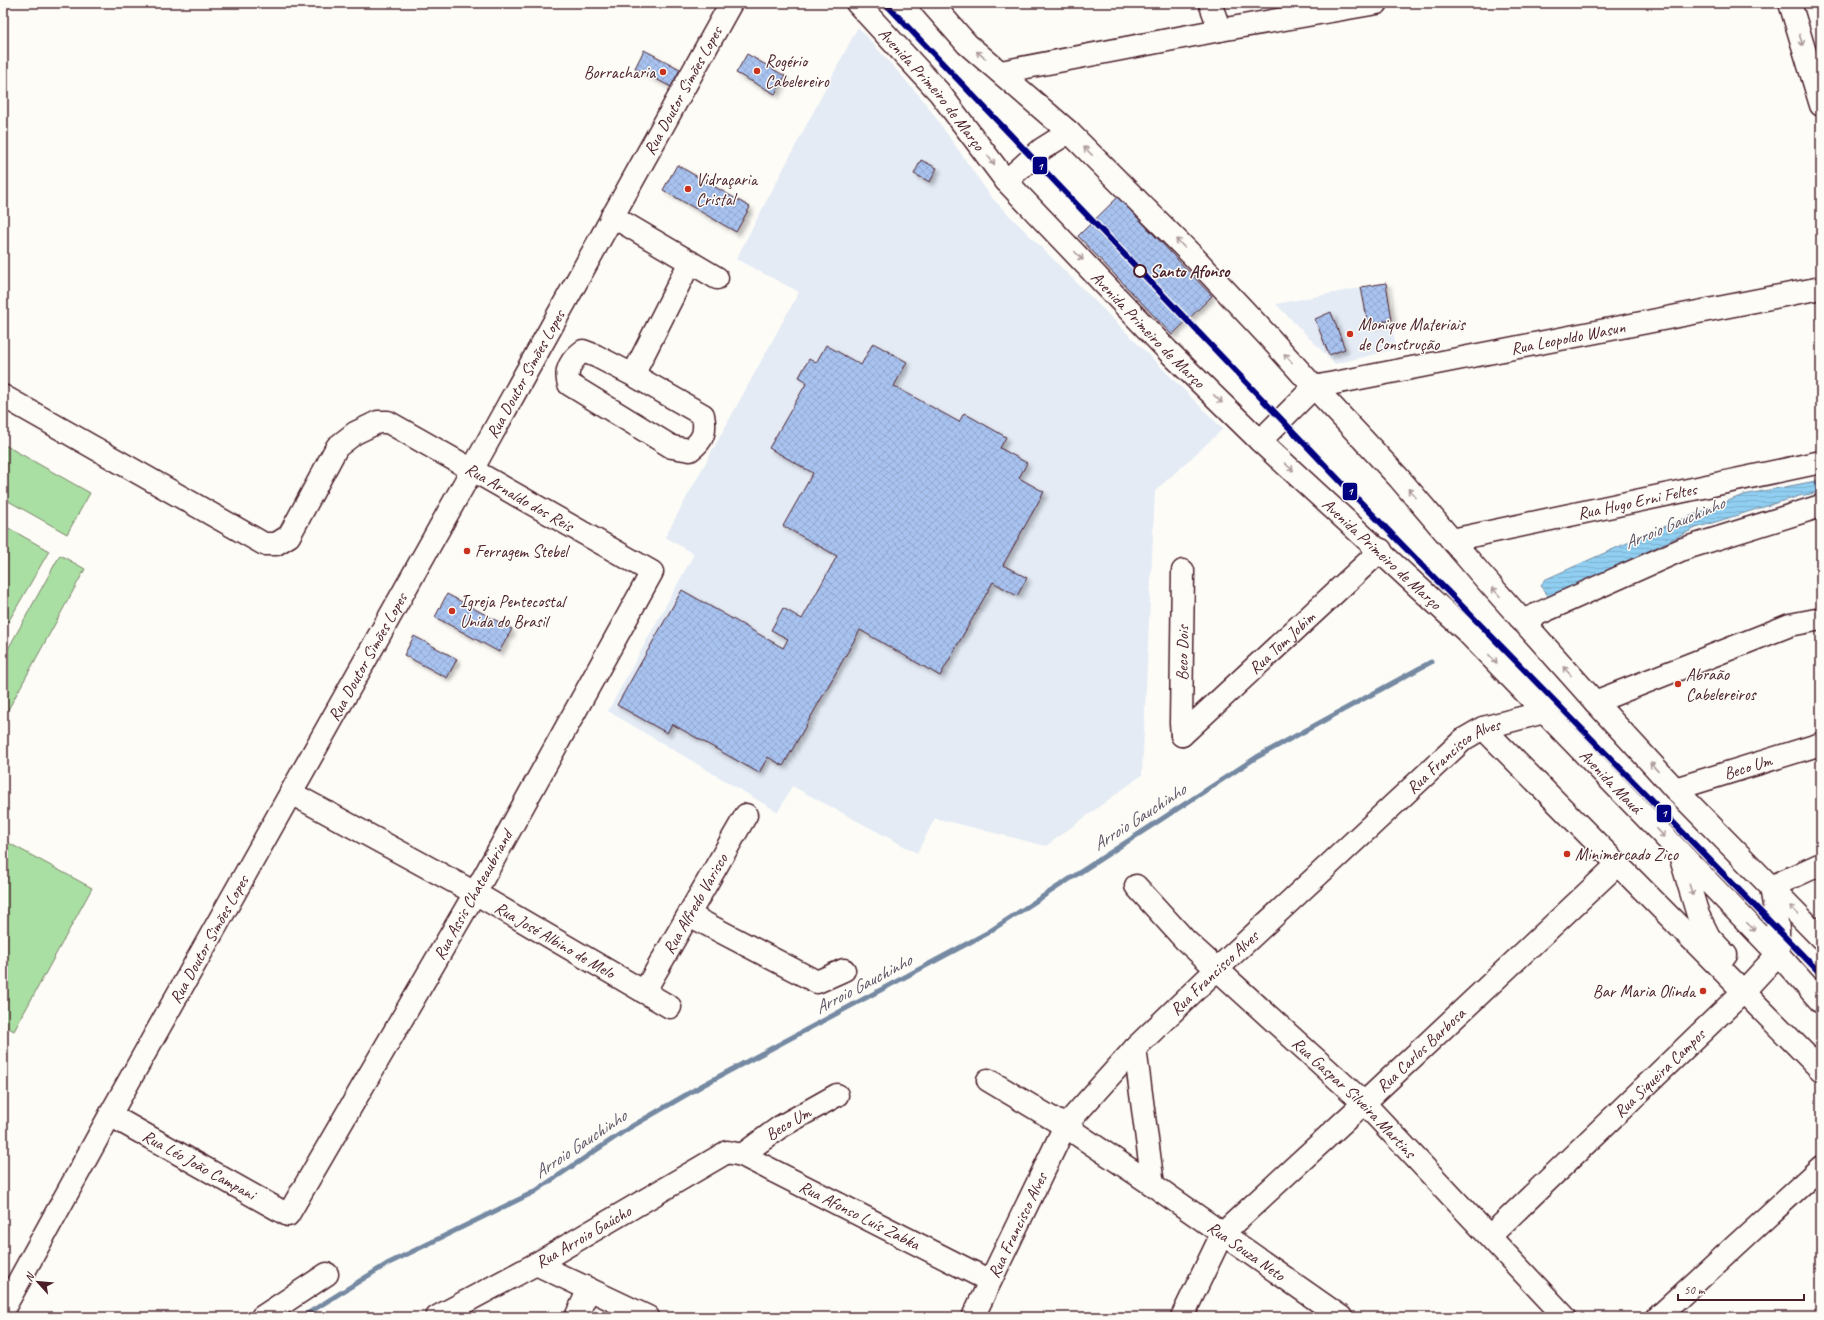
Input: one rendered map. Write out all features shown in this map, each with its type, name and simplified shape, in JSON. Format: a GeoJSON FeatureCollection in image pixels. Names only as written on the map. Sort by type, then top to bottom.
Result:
{"type":"FeatureCollection","features":[{"type":"Feature","properties":{"kind":"street","name":"Rua Doutor Simões Lopes"},"geometry":{"type":"LineString","coordinates":[[3,1310],[110,1115],[292,793],[731,3]]}},
{"type":"Feature","properties":{"kind":"street","name":"Avenida Primeiro de Março"},"geometry":{"type":"LineString","coordinates":[[857,3],[939,92],[1006,180],[1168,351],[1260,441],[1380,550],[1466,631]]}},
{"type":"Feature","properties":{"kind":"street"},"geometry":{"type":"LineString","coordinates":[[931,3],[967,44],[1069,132],[1198,262],[1399,478],[1480,574],[1675,789],[1821,938]]}},
{"type":"Feature","properties":{"kind":"street"},"geometry":{"type":"LineString","coordinates":[[1210,3],[1220,30]]}},
{"type":"Feature","properties":{"kind":"street"},"geometry":{"type":"LineString","coordinates":[[1001,72],[1220,30],[1377,3]]}},
{"type":"Feature","properties":{"kind":"street"},"geometry":{"type":"LineString","coordinates":[[1792,4],[1821,105]]}},
{"type":"Feature","properties":{"kind":"street"},"geometry":{"type":"LineString","coordinates":[[1006,180],[1042,149],[1069,132]]}},
{"type":"Feature","properties":{"kind":"street"},"geometry":{"type":"LineString","coordinates":[[612,216],[717,278]]}},
{"type":"Feature","properties":{"kind":"street"},"geometry":{"type":"LineString","coordinates":[[633,374],[690,262]]}},
{"type":"Feature","properties":{"kind":"street","name":"Rua Leopoldo Wasun"},"geometry":{"type":"LineString","coordinates":[[1314,387],[1821,288]]}},
{"type":"Feature","properties":{"kind":"street"},"geometry":{"type":"LineString","coordinates":[[583,351],[633,374],[703,415],[706,430],[696,445],[690,450],[672,447],[569,384],[567,379],[573,357],[583,351]]}},
{"type":"Feature","properties":{"kind":"street"},"geometry":{"type":"LineString","coordinates":[[1260,441],[1314,387]]}},
{"type":"Feature","properties":{"kind":"street","name":"Rua Arnaldo dos Reis"},"geometry":{"type":"LineString","coordinates":[[3,396],[264,544],[276,544],[289,536],[337,447],[355,433],[378,422],[388,422],[652,572]]}},
{"type":"Feature","properties":{"kind":"street","name":"Rua Hugo Erni Feltes"},"geometry":{"type":"LineString","coordinates":[[1452,540],[1821,462]]}},
{"type":"Feature","properties":{"kind":"street"},"geometry":{"type":"LineString","coordinates":[[1522,621],[1683,549],[1821,506]]}},
{"type":"Feature","properties":{"kind":"street","name":"Rua Tom Jobim"},"geometry":{"type":"LineString","coordinates":[[1182,735],[1380,550]]}},
{"type":"Feature","properties":{"kind":"street","name":"Beco Dois"},"geometry":{"type":"LineString","coordinates":[[1182,735],[1183,571]]}},
{"type":"Feature","properties":{"kind":"street","name":"Rua Assis Chateaubriand"},"geometry":{"type":"LineString","coordinates":[[288,1216],[475,893],[652,572]]}},
{"type":"Feature","properties":{"kind":"street"},"geometry":{"type":"LineString","coordinates":[[1595,702],[1790,625],[1821,619]]}},
{"type":"Feature","properties":{"kind":"street","name":"Avenida Mauá"},"geometry":{"type":"LineString","coordinates":[[1466,631],[1778,954],[1821,1002]]}},
{"type":"Feature","properties":{"kind":"street","name":"Rua Francisco Alves"},"geometry":{"type":"LineString","coordinates":[[973,1317],[1065,1126],[1135,1048],[1216,970],[1464,739],[1483,728],[1544,712]]}},
{"type":"Feature","properties":{"kind":"street"},"geometry":{"type":"LineString","coordinates":[[1483,728],[1618,864],[1748,987]]}},
{"type":"Feature","properties":{"kind":"street","name":"Beco Um"},"geometry":{"type":"LineString","coordinates":[[1675,789],[1821,744]]}},
{"type":"Feature","properties":{"kind":"street","name":"Rua José Albino de Melo"},"geometry":{"type":"LineString","coordinates":[[292,793],[475,893],[670,1007]]}},
{"type":"Feature","properties":{"kind":"street","name":"Rua Alfredo Varisco"},"geometry":{"type":"LineString","coordinates":[[644,992],[746,815]]}},
{"type":"Feature","properties":{"kind":"street"},"geometry":{"type":"LineString","coordinates":[[1680,852],[1698,915],[1709,937],[1748,987],[1821,1070]]}},
{"type":"Feature","properties":{"kind":"street","name":"Rua Carlos Barbosa"},"geometry":{"type":"LineString","coordinates":[[1222,1234],[1364,1103],[1618,864]]}},
{"type":"Feature","properties":{"kind":"street"},"geometry":{"type":"LineString","coordinates":[[1771,887],[1821,864]]}},
{"type":"Feature","properties":{"kind":"street","name":"Rua Gaspar Silveira Martins"},"geometry":{"type":"LineString","coordinates":[[1136,886],[1216,970],[1364,1103],[1565,1317]]}},
{"type":"Feature","properties":{"kind":"street"},"geometry":{"type":"LineString","coordinates":[[1771,887],[1778,929],[1778,954]]}},
{"type":"Feature","properties":{"kind":"street"},"geometry":{"type":"LineString","coordinates":[[689,914],[817,982],[844,970]]}},
{"type":"Feature","properties":{"kind":"street","name":"Rua Siqueira Campos"},"geometry":{"type":"LineString","coordinates":[[1490,1236],[1748,987],[1778,954]]}},
{"type":"Feature","properties":{"kind":"street"},"geometry":{"type":"LineString","coordinates":[[1135,1048],[1153,1185]]}},
{"type":"Feature","properties":{"kind":"street","name":"Rua Souza Neto"},"geometry":{"type":"LineString","coordinates":[[988,1080],[1065,1126],[1153,1185],[1341,1317]]}},
{"type":"Feature","properties":{"kind":"street","name":"Beco Um"},"geometry":{"type":"LineString","coordinates":[[735,1153],[837,1095]]}},
{"type":"Feature","properties":{"kind":"street","name":"Rua Léo João Campani"},"geometry":{"type":"LineString","coordinates":[[110,1115],[288,1216]]}},
{"type":"Feature","properties":{"kind":"street","name":"Rua Arroio Gaúcho"},"geometry":{"type":"LineString","coordinates":[[437,1317],[536,1264],[735,1153]]}},
{"type":"Feature","properties":{"kind":"street","name":"Rua Afonso Luís Zabka"},"geometry":{"type":"LineString","coordinates":[[735,1153],[990,1281]]}},
{"type":"Feature","properties":{"kind":"street"},"geometry":{"type":"LineString","coordinates":[[1658,1317],[1821,1166]]}},
{"type":"Feature","properties":{"kind":"street"},"geometry":{"type":"LineString","coordinates":[[1182,1317],[1222,1234]]}},
{"type":"Feature","properties":{"kind":"street"},"geometry":{"type":"LineString","coordinates":[[536,1264],[648,1317]]}},
{"type":"Feature","properties":{"kind":"street"},"geometry":{"type":"LineString","coordinates":[[262,1317],[327,1274]]}},
{"type":"Feature","properties":{"kind":"street"},"geometry":{"type":"LineString","coordinates":[[576,1317],[589,1289]]}},
{"type":"Feature","properties":{"kind":"shaded area"},"geometry":{"type":"Polygon","coordinates":[[[858,27],[924,101],[992,198],[1223,429],[1155,491],[1142,775],[1046,846],[935,818],[917,853],[792,786],[778,812],[608,711],[694,554],[665,537],[799,292],[736,259],[858,27]]]}},
{"type":"Feature","properties":{"kind":"shaded area","name":"Monique Materiais de Construção"},"geometry":{"type":"Polygon","coordinates":[[[1386,283],[1396,349],[1335,364],[1276,304],[1386,283]]]}},
{"type":"Feature","properties":{"kind":"green space"},"geometry":{"type":"Polygon","coordinates":[[[3,444],[90,493],[67,534],[3,498],[3,444]]]}},
{"type":"Feature","properties":{"kind":"green space"},"geometry":{"type":"Polygon","coordinates":[[[3,525],[49,551],[3,631],[3,525]]]}},
{"type":"Feature","properties":{"kind":"green space"},"geometry":{"type":"Polygon","coordinates":[[[60,555],[85,569],[3,719],[3,658],[60,555]]]}},
{"type":"Feature","properties":{"kind":"green space"},"geometry":{"type":"Polygon","coordinates":[[[3,840],[92,888],[14,1031],[3,1025],[3,840]]]}},
{"type":"Feature","properties":{"kind":"water"},"geometry":{"type":"Polygon","coordinates":[[[1821,480],[1821,492],[1799,496],[1696,528],[1550,598],[1541,587],[1544,580],[1663,527],[1743,495],[1821,480]]]}},
{"type":"Feature","properties":{"kind":"building"},"geometry":{"type":"Polygon","coordinates":[[[644,50],[680,69],[671,87],[635,68],[644,50]]]}},
{"type":"Feature","properties":{"kind":"building"},"geometry":{"type":"Polygon","coordinates":[[[747,54],[785,76],[775,94],[736,73],[747,54]]]}},
{"type":"Feature","properties":{"kind":"building"},"geometry":{"type":"Polygon","coordinates":[[[921,160],[937,168],[930,182],[914,174],[921,160]]]}},
{"type":"Feature","properties":{"kind":"building"},"geometry":{"type":"Polygon","coordinates":[[[677,165],[750,207],[736,232],[663,190],[677,165]]]}},
{"type":"Feature","properties":{"kind":"building"},"geometry":{"type":"Polygon","coordinates":[[[1118,197],[1212,296],[1172,335],[1078,236],[1118,197]]]}},
{"type":"Feature","properties":{"kind":"building"},"geometry":{"type":"Polygon","coordinates":[[[1386,283],[1392,320],[1368,324],[1361,287],[1386,283]]]}},
{"type":"Feature","properties":{"kind":"building"},"geometry":{"type":"Polygon","coordinates":[[[1331,312],[1345,349],[1329,355],[1315,319],[1331,312]]]}},
{"type":"Feature","properties":{"kind":"building"},"geometry":{"type":"Polygon","coordinates":[[[873,343],[907,362],[894,386],[959,422],[964,413],[1006,437],[1000,448],[1027,463],[1019,478],[1044,492],[1003,565],[1027,578],[1017,596],[993,582],[940,676],[860,630],[783,766],[768,757],[759,773],[672,724],[667,733],[617,705],[682,590],[783,648],[788,639],[771,630],[783,608],[802,619],[837,556],[783,526],[813,473],[769,448],[807,382],[799,377],[809,359],[816,363],[826,345],[861,365],[873,343]]]}},
{"type":"Feature","properties":{"kind":"building"},"geometry":{"type":"Polygon","coordinates":[[[447,594],[512,629],[499,652],[435,617],[447,594]]]}},
{"type":"Feature","properties":{"kind":"building"},"geometry":{"type":"Polygon","coordinates":[[[414,636],[457,659],[447,678],[404,655],[414,636]]]}},
{"type":"Feature","properties":{"kind":"waterway","name":"Arroio Gauchinho"},"geometry":{"type":"LineString","coordinates":[[302,1317],[387,1264],[534,1192],[629,1128],[703,1085],[987,933],[1257,757],[1431,662]]}},
{"type":"Feature","properties":{"kind":"transit line","name":"1"},"geometry":{"type":"LineString","coordinates":[[885,3],[1341,482],[1821,974]]}},
{"type":"Feature","properties":{"kind":"place","name":"Rogério Cabelereiro"},"geometry":{"type":"Point","coordinates":[757,71]}},
{"type":"Feature","properties":{"kind":"place","name":"Borracharia"},"geometry":{"type":"Point","coordinates":[663,72]}},
{"type":"Feature","properties":{"kind":"place","name":"Vidraçaria Cristal"},"geometry":{"type":"Point","coordinates":[688,189]}},
{"type":"Feature","properties":{"kind":"place","name":"Santo Afonso"},"geometry":{"type":"Point","coordinates":[1140,271]}},
{"type":"Feature","properties":{"kind":"place","name":"Monique Materiais de Construção"},"geometry":{"type":"Point","coordinates":[1350,334]}},
{"type":"Feature","properties":{"kind":"place","name":"Ferragem Stebel"},"geometry":{"type":"Point","coordinates":[467,551]}},
{"type":"Feature","properties":{"kind":"place","name":"Igreja Pentecostal Unida do Brasil"},"geometry":{"type":"Point","coordinates":[452,611]}},
{"type":"Feature","properties":{"kind":"place","name":"Abraão Cabelereiros"},"geometry":{"type":"Point","coordinates":[1678,684]}},
{"type":"Feature","properties":{"kind":"place","name":"Minimercado Zico"},"geometry":{"type":"Point","coordinates":[1567,854]}},
{"type":"Feature","properties":{"kind":"place","name":"Bar Maria Olinda"},"geometry":{"type":"Point","coordinates":[1703,991]}}]}
